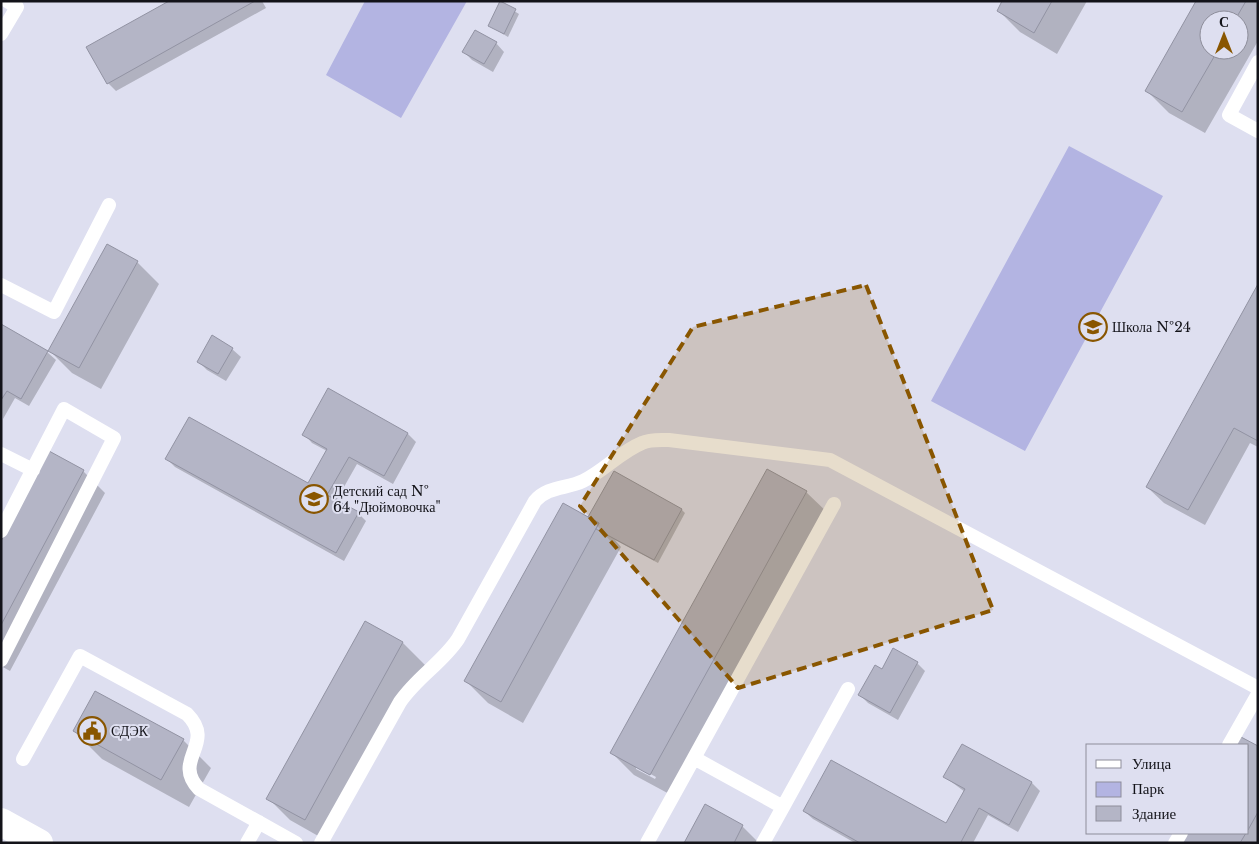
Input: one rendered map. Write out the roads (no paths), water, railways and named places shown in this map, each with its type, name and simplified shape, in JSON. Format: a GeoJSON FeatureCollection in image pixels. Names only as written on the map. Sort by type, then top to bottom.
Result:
{"type":"FeatureCollection","features":[{"type":"Feature","properties":{"kind":"street"},"geometry":{"type":"LineString","coordinates":[[1,822],[39,843]]}},
{"type":"Feature","properties":{"kind":"lane"},"geometry":{"type":"LineString","coordinates":[[1,34],[17,7],[7,1]]}},
{"type":"Feature","properties":{"kind":"lane"},"geometry":{"type":"LineString","coordinates":[[1258,62],[1229,116],[1258,131]]}},
{"type":"Feature","properties":{"kind":"lane"},"geometry":{"type":"LineString","coordinates":[[1,285],[54,312],[109,206]]}},
{"type":"Feature","properties":{"kind":"lane"},"geometry":{"type":"LineString","coordinates":[[1,531],[64,409],[114,438],[1,660]]}},
{"type":"Feature","properties":{"kind":"lane"},"geometry":{"type":"LineString","coordinates":[[321,843],[403,697],[415,682],[445,656],[458,639],[534,501],[552,489],[571,486],[586,480],[621,454],[644,441],[669,440],[830,460],[1258,688]]}},
{"type":"Feature","properties":{"kind":"lane"},"geometry":{"type":"LineString","coordinates":[[1,454],[33,470]]}},
{"type":"Feature","properties":{"kind":"lane"},"geometry":{"type":"LineString","coordinates":[[646,843],[834,504]]}},
{"type":"Feature","properties":{"kind":"lane"},"geometry":{"type":"LineString","coordinates":[[23,759],[80,656],[188,714],[195,722],[199,734],[199,741],[189,760],[188,768],[192,782],[199,789],[296,843]]}},
{"type":"Feature","properties":{"kind":"lane"},"geometry":{"type":"LineString","coordinates":[[763,843],[848,689]]}},
{"type":"Feature","properties":{"kind":"lane"},"geometry":{"type":"LineString","coordinates":[[1231,744],[1258,694]]}},
{"type":"Feature","properties":{"kind":"lane"},"geometry":{"type":"LineString","coordinates":[[694,758],[783,807]]}},
{"type":"Feature","properties":{"kind":"lane"},"geometry":{"type":"LineString","coordinates":[[247,843],[259,822]]}},
{"type":"Feature","properties":{"kind":"place","name":"Школа №24"},"geometry":{"type":"Point","coordinates":[1093,327]}},
{"type":"Feature","properties":{"kind":"place","name":"Детский сад № 64 \"Дюймовочка\""},"geometry":{"type":"Point","coordinates":[314,499]}},
{"type":"Feature","properties":{"kind":"place","name":"СДЭК"},"geometry":{"type":"Point","coordinates":[92,731]}}]}
